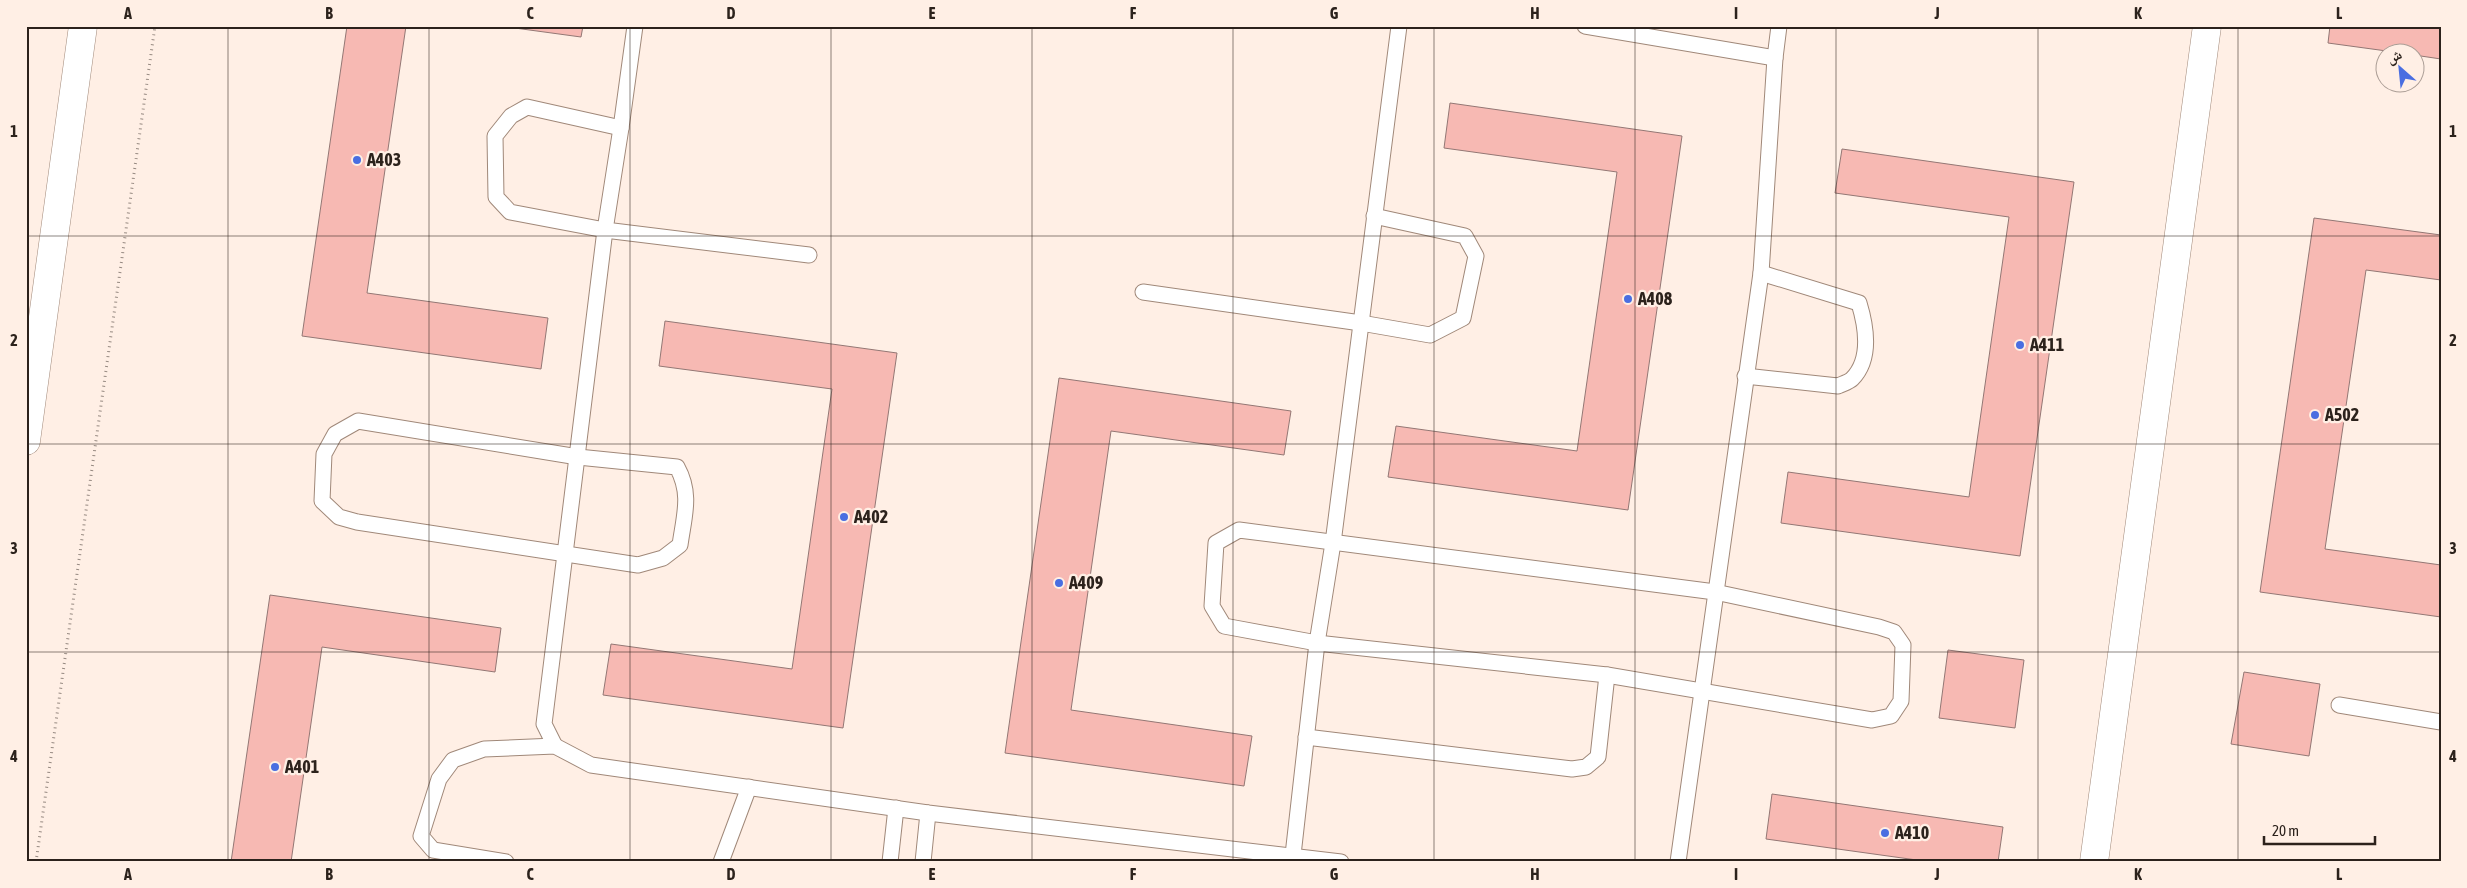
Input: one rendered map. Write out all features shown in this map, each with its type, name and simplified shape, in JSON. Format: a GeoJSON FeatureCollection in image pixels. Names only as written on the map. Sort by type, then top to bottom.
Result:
{"type":"FeatureCollection","features":[{"type":"Feature","properties":{"kind":"street"},"geometry":{"type":"LineString","coordinates":[[26,441],[83,26]]}},
{"type":"Feature","properties":{"kind":"street"},"geometry":{"type":"LineString","coordinates":[[2094,862],[2207,26]]}},
{"type":"Feature","properties":{"kind":"lane"},"geometry":{"type":"LineString","coordinates":[[555,746],[544,724],[605,230],[622,128],[635,26]]}},
{"type":"Feature","properties":{"kind":"lane"},"geometry":{"type":"LineString","coordinates":[[1293,855],[1316,643],[1333,543],[1399,26]]}},
{"type":"Feature","properties":{"kind":"lane"},"geometry":{"type":"LineString","coordinates":[[1585,26],[1775,58]]}},
{"type":"Feature","properties":{"kind":"lane"},"geometry":{"type":"LineString","coordinates":[[1678,862],[1704,690],[1715,592],[1761,273],[1775,58],[1779,26]]}},
{"type":"Feature","properties":{"kind":"lane"},"geometry":{"type":"LineString","coordinates":[[622,128],[527,107],[511,116],[494,136],[496,196],[510,212],[605,230],[809,255]]}},
{"type":"Feature","properties":{"kind":"lane"},"geometry":{"type":"LineString","coordinates":[[1143,292],[1361,322],[1430,335],[1463,318],[1476,256],[1464,236],[1374,216]]}},
{"type":"Feature","properties":{"kind":"lane"},"geometry":{"type":"LineString","coordinates":[[1745,376],[1838,386],[1852,379],[1864,358],[1866,327],[1859,303],[1761,273]]}},
{"type":"Feature","properties":{"kind":"lane"},"geometry":{"type":"LineString","coordinates":[[358,422],[578,456],[677,467],[686,483],[686,506],[680,545],[663,558],[638,565],[357,522],[339,517],[322,501],[324,454],[335,434],[358,422]]}},
{"type":"Feature","properties":{"kind":"lane"},"geometry":{"type":"LineString","coordinates":[[1239,530],[1333,543],[1715,592],[1894,632],[1903,645],[1901,701],[1891,716],[1872,720],[1607,675],[1316,643],[1224,626],[1212,606],[1216,543],[1239,530]]}},
{"type":"Feature","properties":{"kind":"lane"},"geometry":{"type":"LineString","coordinates":[[1306,737],[1572,769],[1586,767],[1598,757],[1607,675]]}},
{"type":"Feature","properties":{"kind":"lane"},"geometry":{"type":"LineString","coordinates":[[2339,705],[2441,722]]}},
{"type":"Feature","properties":{"kind":"lane"},"geometry":{"type":"LineString","coordinates":[[506,862],[433,850],[421,836],[439,779],[453,760],[484,749],[555,746],[591,764],[928,813],[1341,862]]}},
{"type":"Feature","properties":{"kind":"lane"},"geometry":{"type":"LineString","coordinates":[[721,862],[749,787]]}},
{"type":"Feature","properties":{"kind":"lane"},"geometry":{"type":"LineString","coordinates":[[890,862],[896,808]]}},
{"type":"Feature","properties":{"kind":"lane"},"geometry":{"type":"LineString","coordinates":[[924,862],[928,813]]}},
{"type":"Feature","properties":{"kind":"path"},"geometry":{"type":"LineString","coordinates":[[36,862],[154,26]]}},
{"type":"Feature","properties":{"kind":"building","name":"A403"},"geometry":{"type":"Polygon","coordinates":[[[347,26],[406,26],[367,293],[548,318],[541,369],[302,336],[347,26]]]}},
{"type":"Feature","properties":{"kind":"building"},"geometry":{"type":"Polygon","coordinates":[[[500,26],[583,26],[581,37],[500,26]]]}},
{"type":"Feature","properties":{"kind":"building"},"geometry":{"type":"Polygon","coordinates":[[[2330,26],[2441,26],[2441,59],[2424,56],[2424,42],[2374,42],[2374,49],[2328,43],[2330,26]]]}},
{"type":"Feature","properties":{"kind":"building","name":"A408"},"geometry":{"type":"Polygon","coordinates":[[[1450,103],[1682,136],[1628,510],[1388,477],[1396,426],[1577,451],[1617,172],[1444,148],[1450,103]]]}},
{"type":"Feature","properties":{"kind":"building","name":"A411"},"geometry":{"type":"Polygon","coordinates":[[[1842,149],[2074,182],[2020,556],[1781,523],[1788,472],[1969,497],[2009,217],[1835,193],[1842,149]]]}},
{"type":"Feature","properties":{"kind":"building","name":"A502"},"geometry":{"type":"Polygon","coordinates":[[[2314,218],[2441,235],[2441,280],[2366,270],[2325,549],[2441,565],[2441,617],[2260,592],[2314,218]]]}},
{"type":"Feature","properties":{"kind":"building","name":"A402"},"geometry":{"type":"Polygon","coordinates":[[[665,321],[897,353],[843,728],[603,695],[611,644],[792,669],[832,389],[659,366],[665,321]]]}},
{"type":"Feature","properties":{"kind":"building","name":"A409"},"geometry":{"type":"Polygon","coordinates":[[[1059,378],[1291,411],[1284,455],[1111,431],[1071,710],[1252,736],[1244,786],[1005,753],[1059,378]]]}},
{"type":"Feature","properties":{"kind":"building","name":"A401"},"geometry":{"type":"Polygon","coordinates":[[[270,595],[501,628],[495,672],[322,647],[291,862],[231,862],[270,595]]]}},
{"type":"Feature","properties":{"kind":"building"},"geometry":{"type":"Polygon","coordinates":[[[1948,650],[2024,660],[2015,728],[1939,718],[1948,650]]]}},
{"type":"Feature","properties":{"kind":"building"},"geometry":{"type":"Polygon","coordinates":[[[2244,672],[2320,684],[2309,756],[2231,744],[2244,672]]]}},
{"type":"Feature","properties":{"kind":"building","name":"A410"},"geometry":{"type":"Polygon","coordinates":[[[1772,794],[2003,827],[1998,862],[1931,862],[1766,839],[1772,794]]]}},
{"type":"Feature","properties":{"kind":"place","name":"A403"},"geometry":{"type":"Point","coordinates":[357,160]}},
{"type":"Feature","properties":{"kind":"place","name":"A408"},"geometry":{"type":"Point","coordinates":[1628,299]}},
{"type":"Feature","properties":{"kind":"place","name":"A411"},"geometry":{"type":"Point","coordinates":[2020,345]}},
{"type":"Feature","properties":{"kind":"place","name":"A502"},"geometry":{"type":"Point","coordinates":[2315,415]}},
{"type":"Feature","properties":{"kind":"place","name":"A402"},"geometry":{"type":"Point","coordinates":[844,517]}},
{"type":"Feature","properties":{"kind":"place","name":"A409"},"geometry":{"type":"Point","coordinates":[1059,583]}},
{"type":"Feature","properties":{"kind":"place","name":"A401"},"geometry":{"type":"Point","coordinates":[275,767]}},
{"type":"Feature","properties":{"kind":"place","name":"A410"},"geometry":{"type":"Point","coordinates":[1885,833]}}]}
